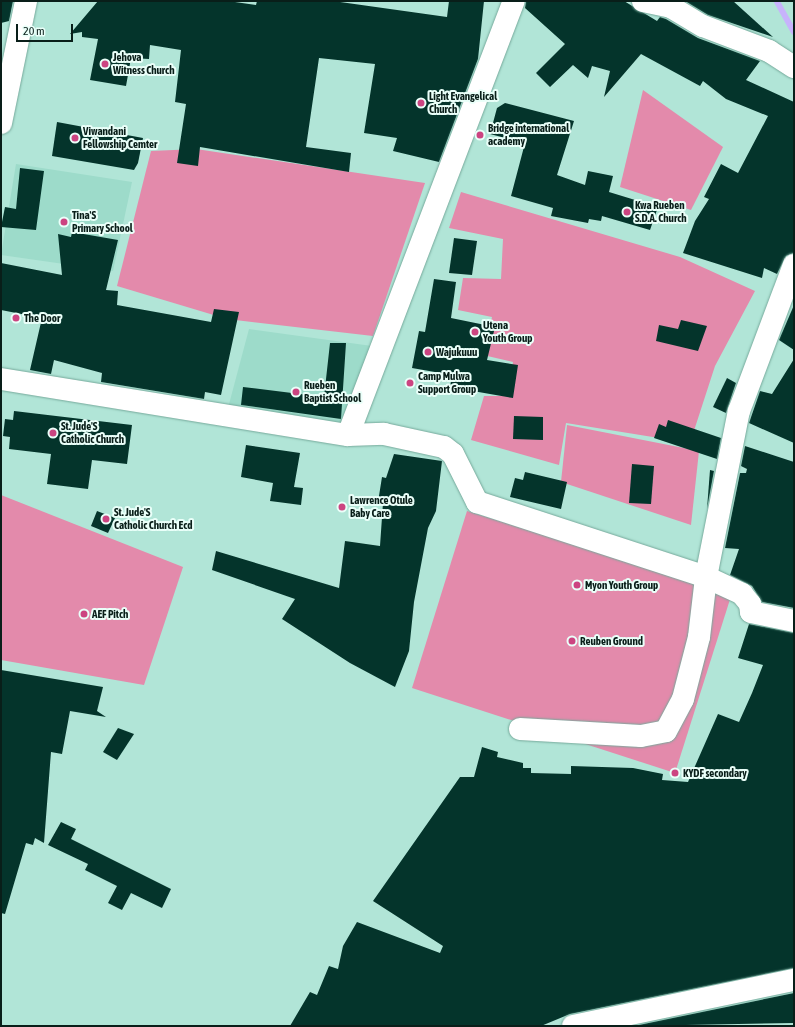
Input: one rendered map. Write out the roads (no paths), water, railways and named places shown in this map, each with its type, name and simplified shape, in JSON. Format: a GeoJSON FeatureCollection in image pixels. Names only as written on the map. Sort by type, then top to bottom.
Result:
{"type":"FeatureCollection","features":[{"type":"Feature","properties":{"kind":"street"},"geometry":{"type":"LineString","coordinates":[[1,123],[26,1]]}},
{"type":"Feature","properties":{"kind":"street"},"geometry":{"type":"LineString","coordinates":[[348,435],[514,1]]}},
{"type":"Feature","properties":{"kind":"street"},"geometry":{"type":"LineString","coordinates":[[642,1],[671,7],[703,26],[769,51],[794,67]]}},
{"type":"Feature","properties":{"kind":"street"},"geometry":{"type":"LineString","coordinates":[[520,729],[641,736],[666,730],[683,699],[699,637],[706,578],[739,411],[794,265]]}},
{"type":"Feature","properties":{"kind":"street"},"geometry":{"type":"LineString","coordinates":[[1,379],[348,435],[384,434],[444,447],[453,454],[477,502],[706,578],[742,594],[750,604],[750,612],[794,621]]}},
{"type":"Feature","properties":{"kind":"street"},"geometry":{"type":"LineString","coordinates":[[573,1026],[794,980]]}},
{"type":"Feature","properties":{"kind":"waterway"},"geometry":{"type":"LineString","coordinates":[[777,1],[794,32]]}},
{"type":"Feature","properties":{"kind":"place","name":"Jehova Witness Church"},"geometry":{"type":"Point","coordinates":[105,64]}},
{"type":"Feature","properties":{"kind":"place","name":"Light Evangelical Church"},"geometry":{"type":"Point","coordinates":[421,103]}},
{"type":"Feature","properties":{"kind":"place","name":"Bridge international academy"},"geometry":{"type":"Point","coordinates":[480,135]}},
{"type":"Feature","properties":{"kind":"place","name":"Viwandani Fellowship Cemter"},"geometry":{"type":"Point","coordinates":[75,138]}},
{"type":"Feature","properties":{"kind":"place","name":"Kwa Rueben S.D.A. Church"},"geometry":{"type":"Point","coordinates":[627,212]}},
{"type":"Feature","properties":{"kind":"place","name":"Tina'S Primary School"},"geometry":{"type":"Point","coordinates":[64,222]}},
{"type":"Feature","properties":{"kind":"place","name":"The Door"},"geometry":{"type":"Point","coordinates":[16,318]}},
{"type":"Feature","properties":{"kind":"place","name":"Utena Youth Group"},"geometry":{"type":"Point","coordinates":[475,332]}},
{"type":"Feature","properties":{"kind":"place","name":"Wajukuuu"},"geometry":{"type":"Point","coordinates":[428,352]}},
{"type":"Feature","properties":{"kind":"place","name":"Camp Mulwa Support Group"},"geometry":{"type":"Point","coordinates":[410,383]}},
{"type":"Feature","properties":{"kind":"place","name":"Rueben Baptist School"},"geometry":{"type":"Point","coordinates":[296,392]}},
{"type":"Feature","properties":{"kind":"place","name":"St. Jude'S Catholic Church"},"geometry":{"type":"Point","coordinates":[53,433]}},
{"type":"Feature","properties":{"kind":"place","name":"Lawrence Otule Baby Care"},"geometry":{"type":"Point","coordinates":[342,507]}},
{"type":"Feature","properties":{"kind":"place","name":"St. Jude'S Catholic Church Ecd"},"geometry":{"type":"Point","coordinates":[106,519]}},
{"type":"Feature","properties":{"kind":"place","name":"Myon Youth Group"},"geometry":{"type":"Point","coordinates":[577,585]}},
{"type":"Feature","properties":{"kind":"place","name":"AEF Pitch"},"geometry":{"type":"Point","coordinates":[84,614]}},
{"type":"Feature","properties":{"kind":"place","name":"Reuben Ground"},"geometry":{"type":"Point","coordinates":[572,641]}},
{"type":"Feature","properties":{"kind":"place","name":"KYDF secondary"},"geometry":{"type":"Point","coordinates":[675,773]}}]}
